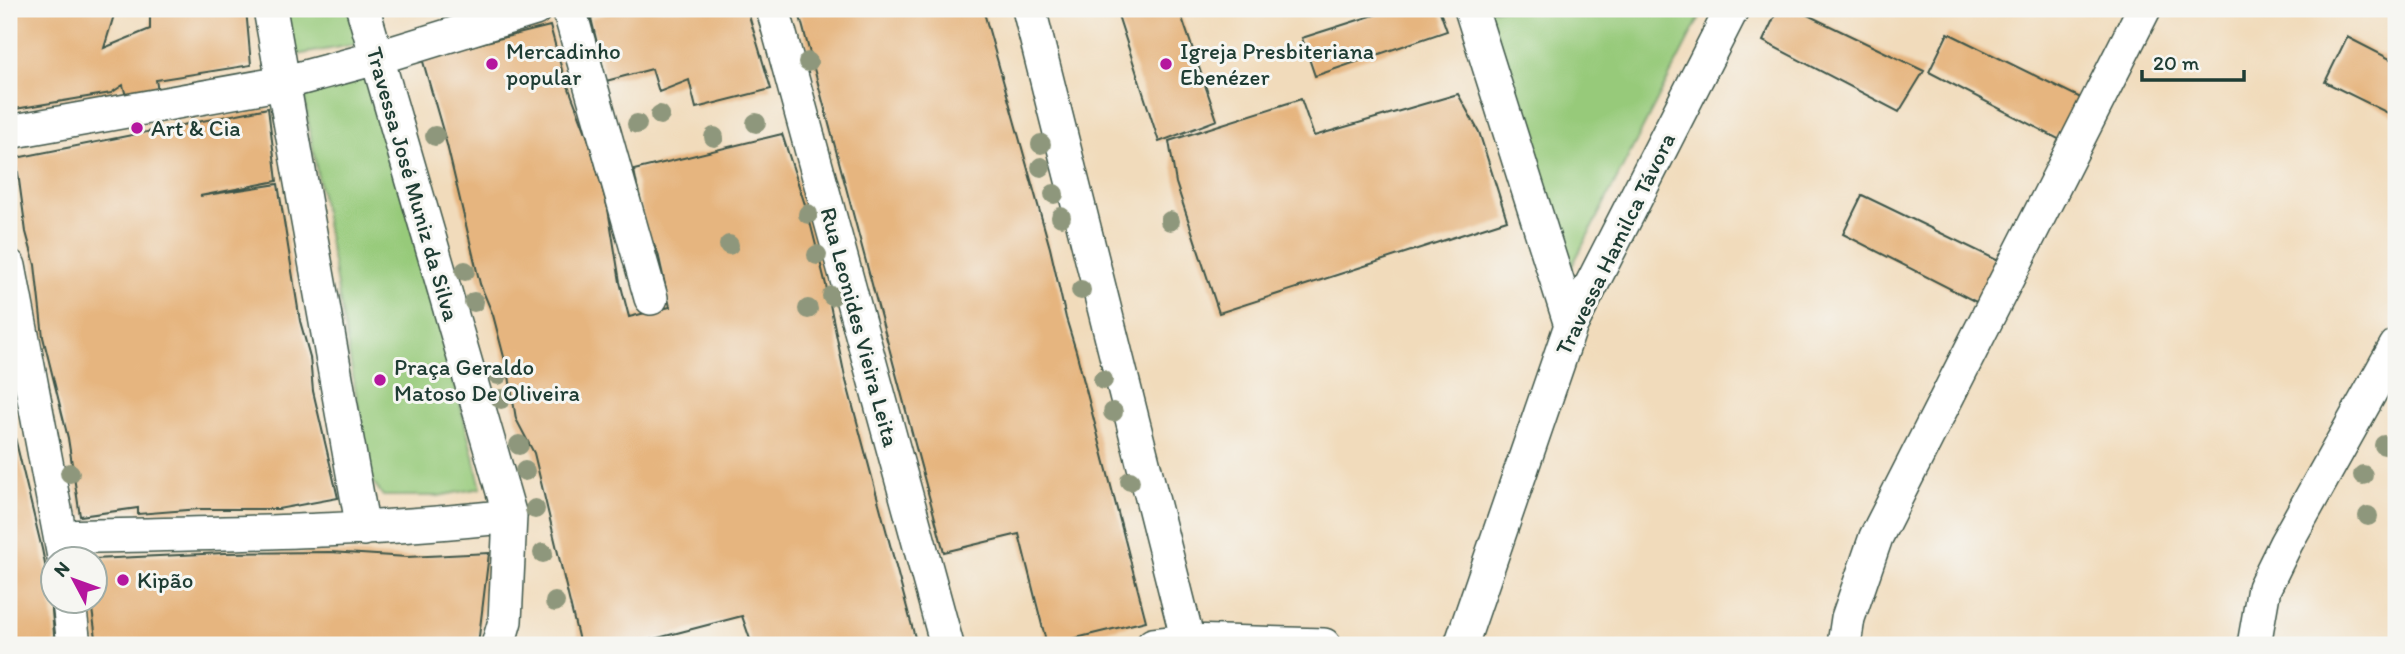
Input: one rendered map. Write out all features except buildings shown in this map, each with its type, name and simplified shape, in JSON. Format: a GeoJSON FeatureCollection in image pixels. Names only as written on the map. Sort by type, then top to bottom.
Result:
{"type":"FeatureCollection","features":[{"type":"Feature","properties":{"kind":"street"},"geometry":{"type":"LineString","coordinates":[[270,9],[363,528]]}},
{"type":"Feature","properties":{"kind":"street","name":"Travessa José Muniz da Silva"},"geometry":{"type":"LineString","coordinates":[[363,9],[510,516],[505,621],[498,645]]}},
{"type":"Feature","properties":{"kind":"street"},"geometry":{"type":"LineString","coordinates":[[9,132],[283,83],[376,58],[535,9]]}},
{"type":"Feature","properties":{"kind":"street"},"geometry":{"type":"LineString","coordinates":[[569,9],[651,298]]}},
{"type":"Feature","properties":{"kind":"street","name":"Rua Leonides Vieira Leita"},"geometry":{"type":"LineString","coordinates":[[773,9],[947,645]]}},
{"type":"Feature","properties":{"kind":"street"},"geometry":{"type":"LineString","coordinates":[[1029,9],[1188,641]]}},
{"type":"Feature","properties":{"kind":"street"},"geometry":{"type":"LineString","coordinates":[[1471,9],[1570,325]]}},
{"type":"Feature","properties":{"kind":"street","name":"Travessa Hamilca Távora"},"geometry":{"type":"LineString","coordinates":[[1461,645],[1570,325],[1732,9]]}},
{"type":"Feature","properties":{"kind":"street"},"geometry":{"type":"LineString","coordinates":[[1844,645],[1849,618],[1876,537],[2144,9]]}},
{"type":"Feature","properties":{"kind":"street"},"geometry":{"type":"LineString","coordinates":[[9,266],[63,546]]}},
{"type":"Feature","properties":{"kind":"street"},"geometry":{"type":"LineString","coordinates":[[2253,645],[2264,589],[2286,543],[2396,346]]}},
{"type":"Feature","properties":{"kind":"street"},"geometry":{"type":"LineString","coordinates":[[93,546],[427,526],[510,516]]}},
{"type":"Feature","properties":{"kind":"street"},"geometry":{"type":"LineString","coordinates":[[71,616],[74,645]]}},
{"type":"Feature","properties":{"kind":"street"},"geometry":{"type":"LineString","coordinates":[[1153,645],[1188,641],[1324,645]]}},
{"type":"Feature","properties":{"kind":"green space"},"geometry":{"type":"Polygon","coordinates":[[[281,9],[354,9],[364,43],[290,56],[281,9]]]}},
{"type":"Feature","properties":{"kind":"green space"},"geometry":{"type":"Polygon","coordinates":[[[1487,9],[1704,9],[1569,272],[1487,9]]]}},
{"type":"Feature","properties":{"kind":"green space"},"geometry":{"type":"Polygon","coordinates":[[[374,72],[481,488],[438,496],[383,496],[371,479],[304,98],[308,82],[374,72]]]}},
{"type":"Feature","properties":{"kind":"place","name":"Mercadinho popular"},"geometry":{"type":"Point","coordinates":[492,64]}},
{"type":"Feature","properties":{"kind":"place","name":"Igreja Presbiteriana Ebenézer"},"geometry":{"type":"Point","coordinates":[1166,64]}},
{"type":"Feature","properties":{"kind":"place","name":"Art & Cia"},"geometry":{"type":"Point","coordinates":[137,128]}},
{"type":"Feature","properties":{"kind":"place","name":"Praça Geraldo Matoso De Oliveira"},"geometry":{"type":"Point","coordinates":[380,380]}},
{"type":"Feature","properties":{"kind":"place","name":"Kipão"},"geometry":{"type":"Point","coordinates":[123,580]}}]}
